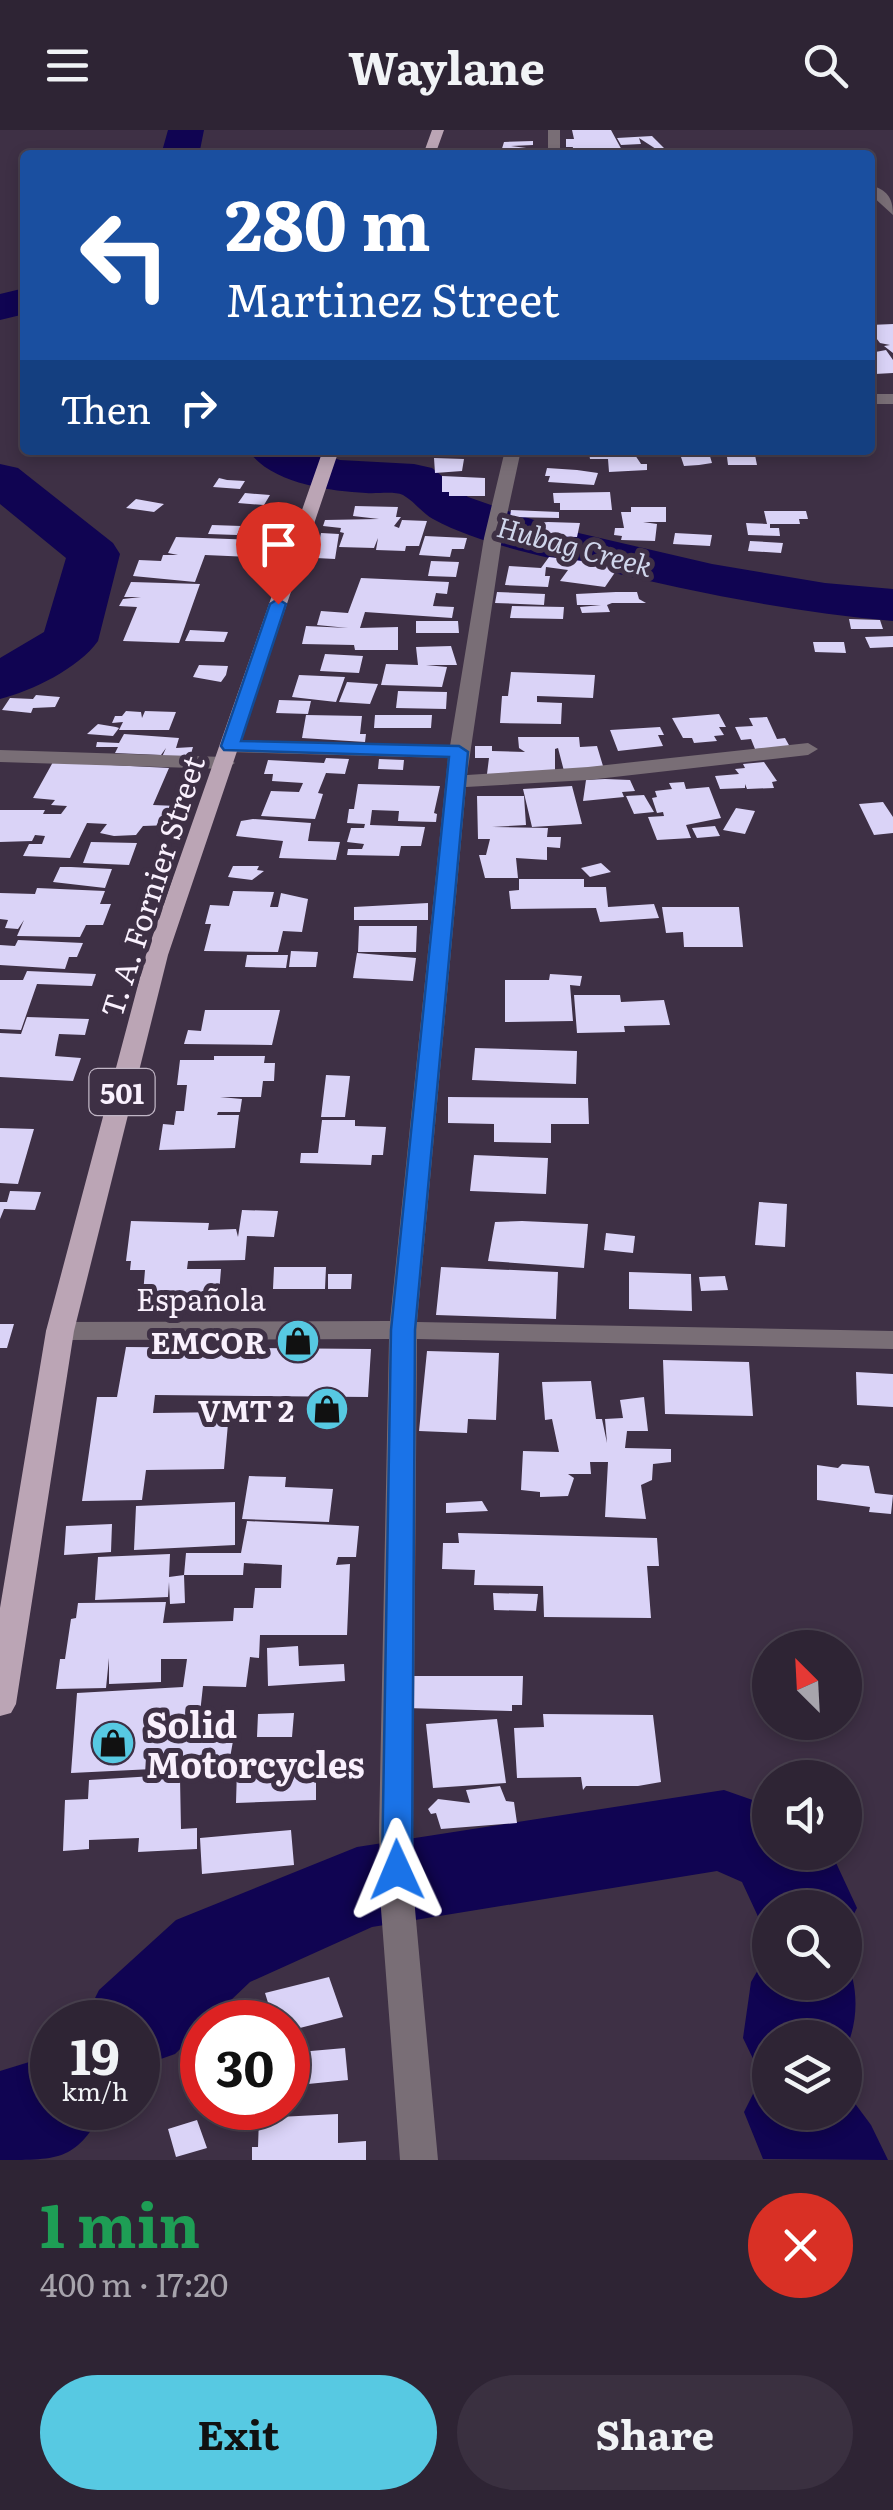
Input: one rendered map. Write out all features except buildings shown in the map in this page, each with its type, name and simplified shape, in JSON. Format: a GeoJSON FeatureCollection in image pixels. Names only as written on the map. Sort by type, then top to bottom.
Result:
{"type":"FeatureCollection","features":[{"type":"Feature","properties":{"kind":"main road","name":"T. A. Fornier Street"},"geometry":{"type":"LineString","coordinates":[[0,1704],[60,1331],[157,955],[329,455]]}},
{"type":"Feature","properties":{"kind":"street"},"geometry":{"type":"LineString","coordinates":[[875,192],[883,196],[893,213],[875,214]]}},
{"type":"Feature","properties":{"kind":"street"},"geometry":{"type":"LineString","coordinates":[[419,2160],[398,1909],[396,1832],[403,1330],[459,752],[512,455]]}},
{"type":"Feature","properties":{"kind":"street"},"geometry":{"type":"LineString","coordinates":[[456,781],[575,778],[673,762],[808,749]]}},
{"type":"Feature","properties":{"kind":"street"},"geometry":{"type":"LineString","coordinates":[[0,756],[459,752]]}},
{"type":"Feature","properties":{"kind":"street","name":"Española"},"geometry":{"type":"LineString","coordinates":[[60,1331],[403,1330],[893,1340]]}},
{"type":"Feature","properties":{"kind":"waterway"},"geometry":{"type":"LineString","coordinates":[[181,150],[186,130]]}},
{"type":"Feature","properties":{"kind":"waterway"},"geometry":{"type":"LineString","coordinates":[[0,307],[20,302]]}},
{"type":"Feature","properties":{"kind":"waterway","name":"Hubag Creek"},"geometry":{"type":"LineString","coordinates":[[280,455],[322,472],[414,479],[450,508],[541,540],[712,580],[825,599],[893,605]]}},
{"type":"Feature","properties":{"kind":"waterway"},"geometry":{"type":"LineString","coordinates":[[0,479],[94,554],[70,641],[0,682]]}},
{"type":"Feature","properties":{"kind":"waterway"},"geometry":{"type":"LineString","coordinates":[[160,2001],[213,1951],[357,1888],[724,1830],[752,1842]]}},
{"type":"Feature","properties":{"kind":"waterway"},"geometry":{"type":"LineString","coordinates":[[788,1870],[797,1890]]}},
{"type":"Feature","properties":{"kind":"waterway"},"geometry":{"type":"LineString","coordinates":[[799,2020],[802,2000]]}},
{"type":"Feature","properties":{"kind":"waterway"},"geometry":{"type":"LineString","coordinates":[[0,2120],[30,2119]]}},
{"type":"Feature","properties":{"kind":"waterway"},"geometry":{"type":"LineString","coordinates":[[807,2130],[831,2160]]}},
{"type":"Feature","properties":{"kind":"place","name":"EMCOR"},"geometry":{"type":"Point","coordinates":[298,1341]}},
{"type":"Feature","properties":{"kind":"place","name":"VMT 2"},"geometry":{"type":"Point","coordinates":[327,1409]}},
{"type":"Feature","properties":{"kind":"place","name":"Solid Motorcycles"},"geometry":{"type":"Point","coordinates":[113,1743]}},
{"type":"Feature","properties":{"kind":"route"},"geometry":{"type":"LineString","coordinates":[[278,604],[230,746],[459,752],[403,1330],[397,1870]]}}]}
